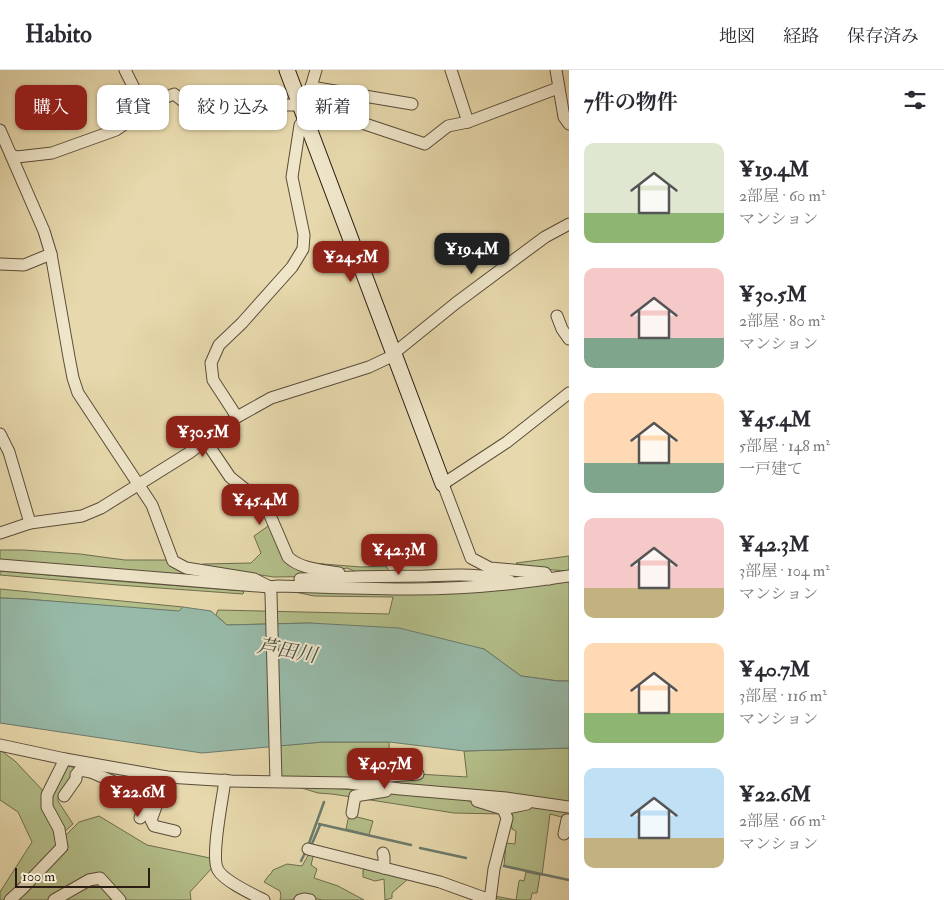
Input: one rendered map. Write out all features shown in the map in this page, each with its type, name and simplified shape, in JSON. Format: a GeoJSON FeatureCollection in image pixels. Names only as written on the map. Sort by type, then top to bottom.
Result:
{"type":"FeatureCollection","features":[{"type":"Feature","properties":{"kind":"street"},"geometry":{"type":"LineString","coordinates":[[124,70],[132,85]]}},
{"type":"Feature","properties":{"kind":"street"},"geometry":{"type":"LineString","coordinates":[[287,70],[297,97]]}},
{"type":"Feature","properties":{"kind":"street"},"geometry":{"type":"LineString","coordinates":[[312,85],[316,70]]}},
{"type":"Feature","properties":{"kind":"street"},"geometry":{"type":"LineString","coordinates":[[451,70],[468,122]]}},
{"type":"Feature","properties":{"kind":"street"},"geometry":{"type":"LineString","coordinates":[[556,70],[564,117],[569,124]]}},
{"type":"Feature","properties":{"kind":"street"},"geometry":{"type":"LineString","coordinates":[[369,125],[425,144],[448,126],[468,122],[558,88]]}},
{"type":"Feature","properties":{"kind":"street"},"geometry":{"type":"LineString","coordinates":[[169,96],[174,94],[194,110],[209,112],[262,104],[297,105]]}},
{"type":"Feature","properties":{"kind":"street"},"geometry":{"type":"LineString","coordinates":[[369,97],[412,104]]}},
{"type":"Feature","properties":{"kind":"street"},"geometry":{"type":"LineString","coordinates":[[0,130],[44,231],[52,254],[69,357],[78,393],[152,505],[173,561],[186,568],[254,579],[271,590]]}},
{"type":"Feature","properties":{"kind":"street"},"geometry":{"type":"LineString","coordinates":[[11,155],[16,157],[52,153],[116,130]]}},
{"type":"Feature","properties":{"kind":"street"},"geometry":{"type":"LineString","coordinates":[[237,417],[213,380],[211,363],[219,345],[242,323],[292,267],[302,249],[304,235],[292,177],[299,130]]}},
{"type":"Feature","properties":{"kind":"street"},"geometry":{"type":"LineString","coordinates":[[310,130],[471,558],[490,568],[545,573],[549,579]]}},
{"type":"Feature","properties":{"kind":"street"},"geometry":{"type":"LineString","coordinates":[[0,532],[30,523],[82,516],[102,508],[189,453],[237,417],[271,398],[369,368],[394,355],[456,303],[545,237],[569,224]]}},
{"type":"Feature","properties":{"kind":"street"},"geometry":{"type":"LineString","coordinates":[[0,264],[24,265],[52,254]]}},
{"type":"Feature","properties":{"kind":"street"},"geometry":{"type":"LineString","coordinates":[[557,316],[562,329],[569,339]]}},
{"type":"Feature","properties":{"kind":"street"},"geometry":{"type":"LineString","coordinates":[[443,484],[506,442],[569,393]]}},
{"type":"Feature","properties":{"kind":"street"},"geometry":{"type":"LineString","coordinates":[[0,434],[9,452],[30,523]]}},
{"type":"Feature","properties":{"kind":"street"},"geometry":{"type":"LineString","coordinates":[[205,440],[230,477],[266,506],[291,560],[302,565],[344,574],[344,577]]}},
{"type":"Feature","properties":{"kind":"street"},"geometry":{"type":"LineString","coordinates":[[457,575],[466,567],[471,558]]}},
{"type":"Feature","properties":{"kind":"street"},"geometry":{"type":"LineString","coordinates":[[0,565],[271,590],[278,586],[413,589],[464,587],[519,583],[569,576]]}},
{"type":"Feature","properties":{"kind":"street"},"geometry":{"type":"LineString","coordinates":[[275,777],[271,590],[278,581],[344,577],[457,575],[498,577],[519,583]]}},
{"type":"Feature","properties":{"kind":"street"},"geometry":{"type":"LineString","coordinates":[[0,745],[64,759],[92,768],[167,777],[225,780],[275,777],[470,795],[569,807]]}},
{"type":"Feature","properties":{"kind":"street"},"geometry":{"type":"LineString","coordinates":[[10,900],[62,847],[59,829],[47,808],[47,795],[64,759]]}},
{"type":"Feature","properties":{"kind":"street"},"geometry":{"type":"LineString","coordinates":[[64,796],[79,781],[76,775],[80,770],[92,768],[114,782]]}},
{"type":"Feature","properties":{"kind":"street"},"geometry":{"type":"LineString","coordinates":[[348,783],[390,776],[418,774]]}},
{"type":"Feature","properties":{"kind":"street"},"geometry":{"type":"LineString","coordinates":[[167,777],[151,820],[154,826],[175,831]]}},
{"type":"Feature","properties":{"kind":"street"},"geometry":{"type":"LineString","coordinates":[[225,780],[216,843],[215,858],[217,868],[231,881],[264,900]]}},
{"type":"Feature","properties":{"kind":"street"},"geometry":{"type":"LineString","coordinates":[[352,813],[354,796],[400,789]]}},
{"type":"Feature","properties":{"kind":"street"},"geometry":{"type":"LineString","coordinates":[[470,795],[479,802],[503,809],[530,802]]}},
{"type":"Feature","properties":{"kind":"street"},"geometry":{"type":"LineString","coordinates":[[140,818],[157,802]]}},
{"type":"Feature","properties":{"kind":"street"},"geometry":{"type":"LineString","coordinates":[[308,849],[445,883],[490,900],[494,869],[507,818],[503,809]]}},
{"type":"Feature","properties":{"kind":"street"},"geometry":{"type":"LineString","coordinates":[[564,834],[566,820],[569,820]]}},
{"type":"Feature","properties":{"kind":"street"},"geometry":{"type":"LineString","coordinates":[[383,853],[384,868]]}},
{"type":"Feature","properties":{"kind":"street"},"geometry":{"type":"LineString","coordinates":[[54,900],[89,880],[100,878],[120,900]]}},
{"type":"Feature","properties":{"kind":"street"},"geometry":{"type":"LineString","coordinates":[[300,900],[310,900]]}},
{"type":"Feature","properties":{"kind":"green space"},"geometry":{"type":"Polygon","coordinates":[[[271,524],[284,557],[337,576],[274,577],[200,566],[203,564],[251,563],[261,553],[254,536],[271,524]]]}},
{"type":"Feature","properties":{"kind":"green space"},"geometry":{"type":"Polygon","coordinates":[[[0,550],[80,554],[125,560],[168,560],[243,580],[0,562],[0,550]]]}},
{"type":"Feature","properties":{"kind":"green space"},"geometry":{"type":"Polygon","coordinates":[[[569,556],[569,571],[516,563],[569,556]]]}},
{"type":"Feature","properties":{"kind":"green space"},"geometry":{"type":"Polygon","coordinates":[[[311,563],[361,567],[386,566],[390,572],[361,574],[347,568],[342,569],[311,563]]]}},
{"type":"Feature","properties":{"kind":"green space"},"geometry":{"type":"Polygon","coordinates":[[[0,571],[244,591],[243,594],[118,585],[0,575],[0,571]]]}},
{"type":"Feature","properties":{"kind":"green space"},"geometry":{"type":"Polygon","coordinates":[[[569,581],[569,681],[521,676],[484,649],[310,623],[227,625],[216,615],[218,610],[389,614],[393,597],[314,596],[290,591],[569,581]]]}},
{"type":"Feature","properties":{"kind":"green space"},"geometry":{"type":"Polygon","coordinates":[[[0,589],[183,607],[180,612],[0,598],[0,589]]]}},
{"type":"Feature","properties":{"kind":"green space"},"geometry":{"type":"Polygon","coordinates":[[[323,742],[389,742],[390,776],[418,774],[467,777],[464,751],[569,748],[569,819],[550,814],[542,875],[504,866],[506,843],[515,844],[516,831],[512,829],[510,815],[469,795],[279,777],[275,746],[323,742]]]}},
{"type":"Feature","properties":{"kind":"green space"},"geometry":{"type":"Polygon","coordinates":[[[0,750],[15,761],[47,795],[43,812],[58,836],[67,834],[79,822],[99,816],[147,845],[210,858],[212,868],[190,892],[191,900],[0,900],[0,892],[32,842],[18,812],[0,800],[0,750]]]}},
{"type":"Feature","properties":{"kind":"green space"},"geometry":{"type":"Polygon","coordinates":[[[68,766],[76,768],[70,781],[58,796],[58,801],[73,824],[63,833],[49,805],[55,787],[68,766]]]}},
{"type":"Feature","properties":{"kind":"green space"},"geometry":{"type":"Polygon","coordinates":[[[126,777],[160,783],[155,797],[122,788],[126,777]]]}},
{"type":"Feature","properties":{"kind":"green space"},"geometry":{"type":"Polygon","coordinates":[[[292,785],[456,798],[478,803],[502,814],[454,813],[318,793],[292,785]]]}},
{"type":"Feature","properties":{"kind":"green space"},"geometry":{"type":"Polygon","coordinates":[[[349,815],[373,821],[369,835],[346,829],[349,815]]]}},
{"type":"Feature","properties":{"kind":"green space"},"geometry":{"type":"Polygon","coordinates":[[[310,852],[314,853],[311,865],[317,869],[314,878],[338,886],[364,900],[322,900],[304,896],[290,900],[280,900],[280,891],[264,882],[273,870],[287,864],[302,866],[310,852]]]}},
{"type":"Feature","properties":{"kind":"green space"},"geometry":{"type":"Polygon","coordinates":[[[366,868],[408,879],[392,893],[392,898],[385,900],[384,879],[375,881],[363,877],[363,870],[366,868]]]}},
{"type":"Feature","properties":{"kind":"green space"},"geometry":{"type":"Polygon","coordinates":[[[526,872],[540,875],[537,893],[532,893],[530,900],[516,900],[519,881],[524,881],[526,872]]]}},
{"type":"Feature","properties":{"kind":"green space"},"geometry":{"type":"Polygon","coordinates":[[[494,896],[516,900],[503,900],[494,898],[494,896]]]}},
{"type":"Feature","properties":{"kind":"water","name":"芦田川"},"geometry":{"type":"Polygon","coordinates":[[[0,598],[179,611],[183,607],[211,611],[227,625],[310,623],[399,628],[484,649],[521,676],[569,681],[569,748],[464,751],[389,742],[323,742],[202,753],[0,723],[0,598]]]}},
{"type":"Feature","properties":{"kind":"waterway"},"geometry":{"type":"LineString","coordinates":[[308,846],[324,802]]}},
{"type":"Feature","properties":{"kind":"waterway"},"geometry":{"type":"LineString","coordinates":[[319,824],[411,845]]}},
{"type":"Feature","properties":{"kind":"waterway"},"geometry":{"type":"LineString","coordinates":[[311,846],[320,825]]}},
{"type":"Feature","properties":{"kind":"waterway"},"geometry":{"type":"LineString","coordinates":[[420,848],[466,858]]}},
{"type":"Feature","properties":{"kind":"waterway"},"geometry":{"type":"LineString","coordinates":[[301,861],[306,851]]}},
{"type":"Feature","properties":{"kind":"waterway"},"geometry":{"type":"LineString","coordinates":[[504,866],[569,880]]}}]}
